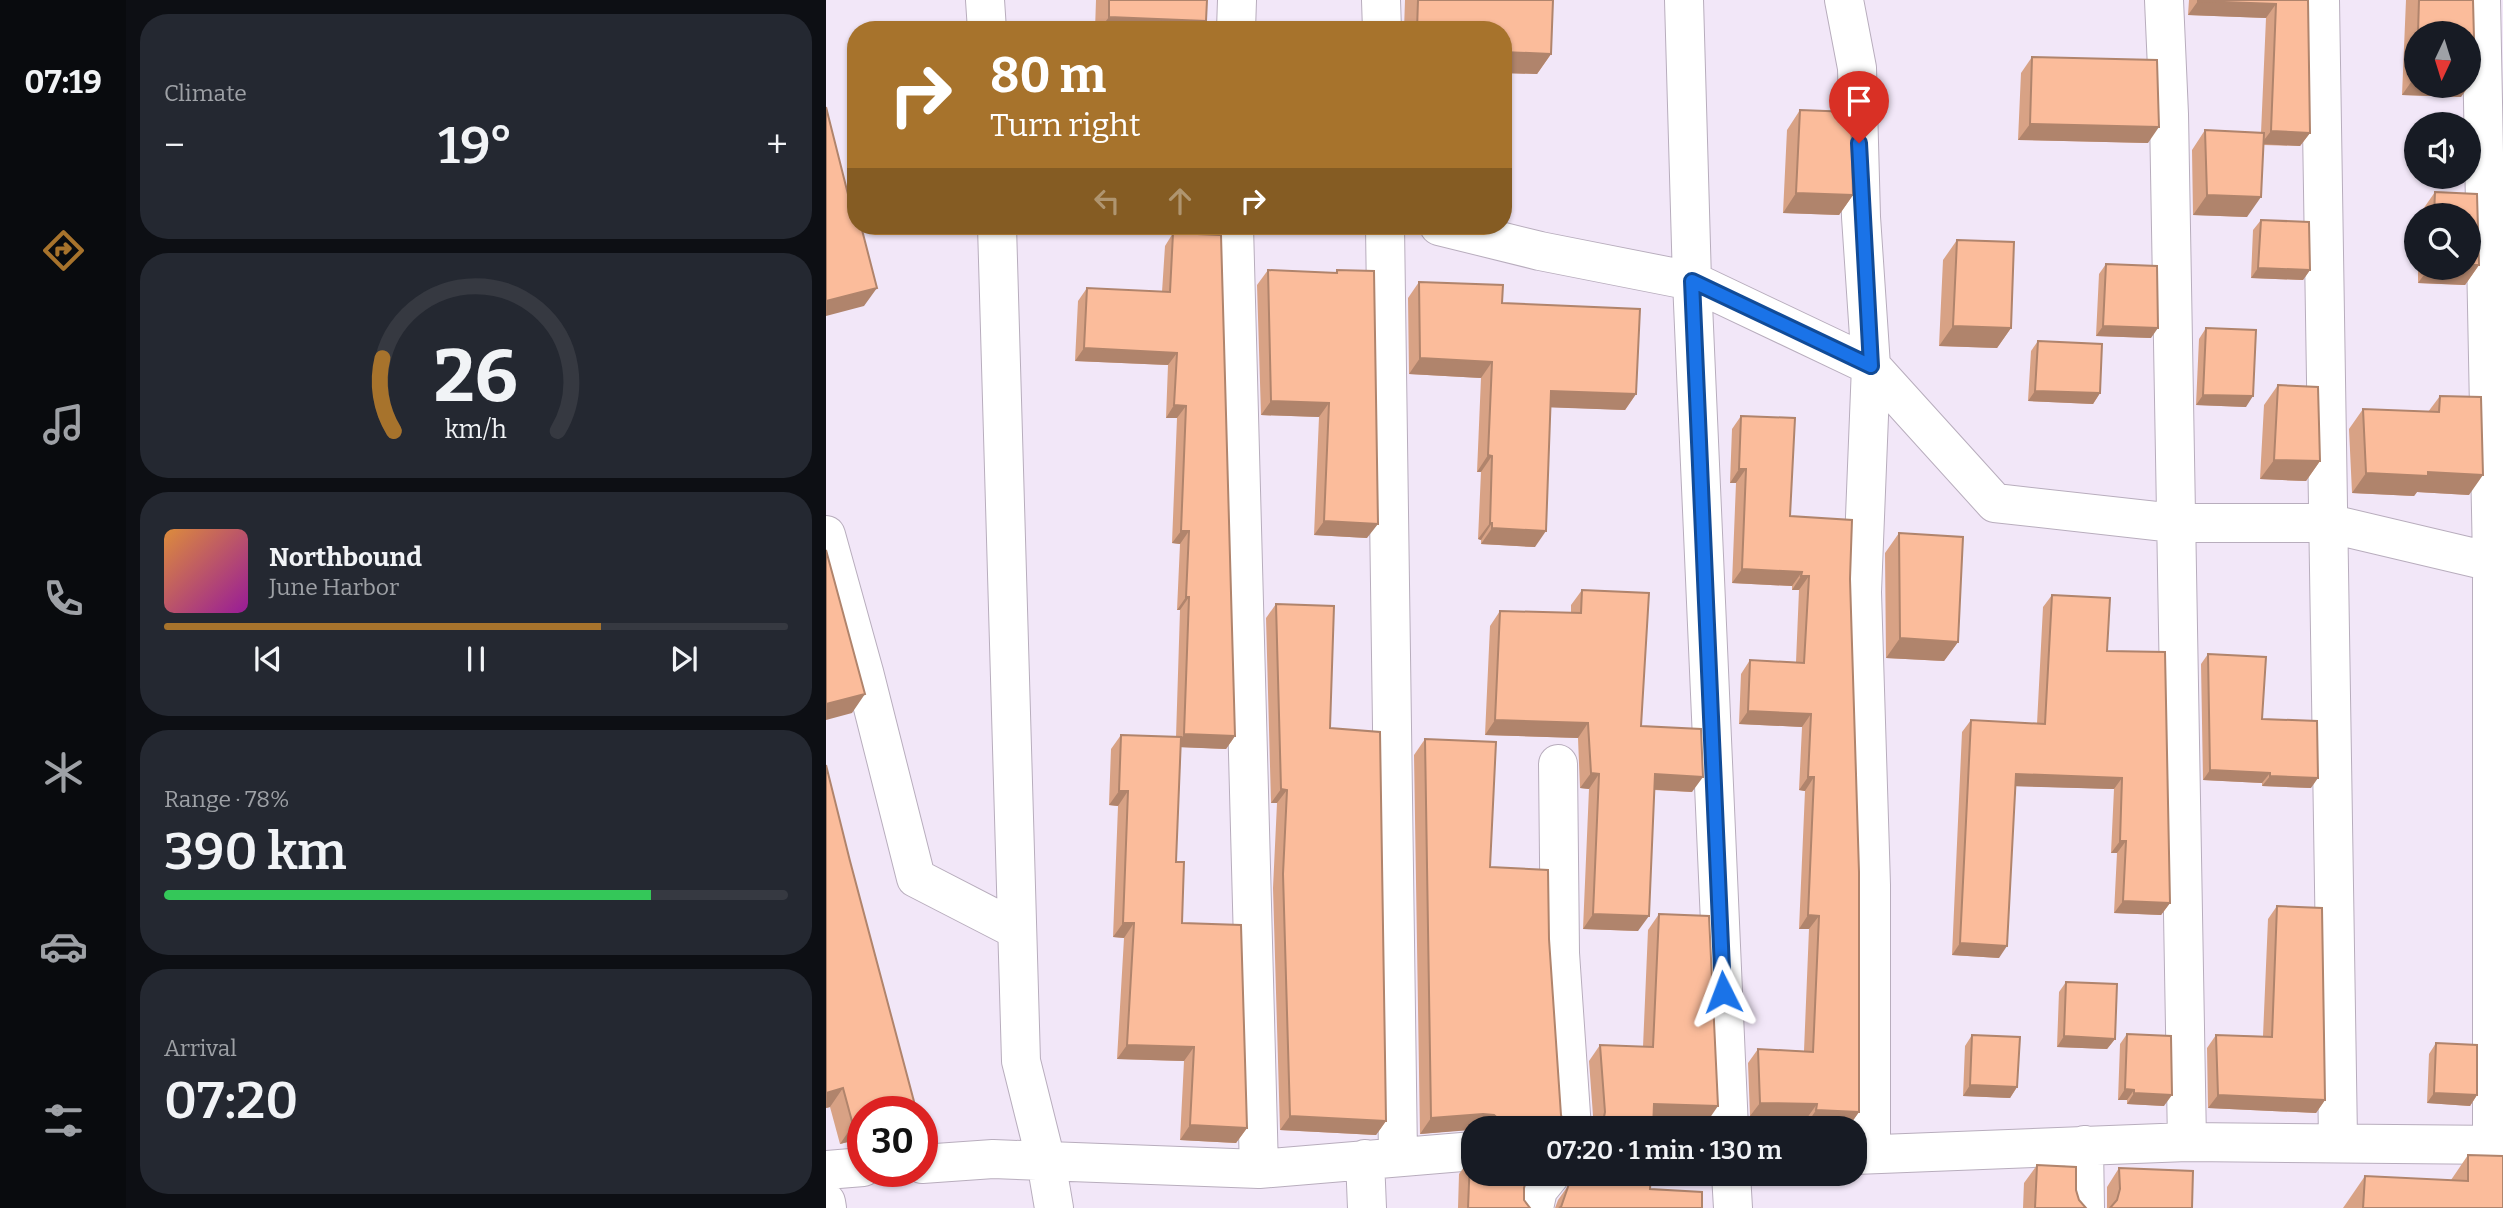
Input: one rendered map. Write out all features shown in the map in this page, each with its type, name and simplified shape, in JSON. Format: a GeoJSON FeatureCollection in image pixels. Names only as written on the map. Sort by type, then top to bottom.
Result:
{"type":"FeatureCollection","features":[{"type":"Feature","properties":{"kind":"street"},"geometry":{"type":"LineString","coordinates":[[985,0],[986,21]]}},
{"type":"Feature","properties":{"kind":"street"},"geometry":{"type":"LineString","coordinates":[[1236,21],[1237,0]]}},
{"type":"Feature","properties":{"kind":"street"},"geometry":{"type":"LineString","coordinates":[[1381,0],[1382,21]]}},
{"type":"Feature","properties":{"kind":"street"},"geometry":{"type":"LineString","coordinates":[[1684,0],[1692,281],[1728,1116]]}},
{"type":"Feature","properties":{"kind":"street"},"geometry":{"type":"LineString","coordinates":[[1844,0],[1857,68],[1861,217],[1871,366],[1862,592],[1871,885],[1864,1116]]}},
{"type":"Feature","properties":{"kind":"street"},"geometry":{"type":"LineString","coordinates":[[2164,0],[2169,114],[2187,1142]]}},
{"type":"Feature","properties":{"kind":"street"},"geometry":{"type":"LineString","coordinates":[[2320,0],[2338,1139],[2324,1143]]}},
{"type":"Feature","properties":{"kind":"street"},"geometry":{"type":"LineString","coordinates":[[1867,1154],[2187,1142],[2497,1145],[2498,562],[2481,0]]}},
{"type":"Feature","properties":{"kind":"street"},"geometry":{"type":"LineString","coordinates":[[997,235],[1021,1061],[1046,1161],[1054,1208]]}},
{"type":"Feature","properties":{"kind":"street"},"geometry":{"type":"LineString","coordinates":[[1234,235],[1259,1169]]}},
{"type":"Feature","properties":{"kind":"street"},"geometry":{"type":"LineString","coordinates":[[1367,1208],[1381,1157],[1385,235]]}},
{"type":"Feature","properties":{"kind":"street"},"geometry":{"type":"LineString","coordinates":[[1475,235],[1540,251],[1692,281],[1871,366],[1995,503],[2175,523],[2327,523],[2498,562]]}},
{"type":"Feature","properties":{"kind":"street"},"geometry":{"type":"LineString","coordinates":[[826,535],[916,878],[1017,930]]}},
{"type":"Feature","properties":{"kind":"street"},"geometry":{"type":"LineString","coordinates":[[1558,764],[1560,953],[1571,1116]]}},
{"type":"Feature","properties":{"kind":"street"},"geometry":{"type":"LineString","coordinates":[[2084,1145],[2085,1208]]}},
{"type":"Feature","properties":{"kind":"street"},"geometry":{"type":"LineString","coordinates":[[938,1163],[993,1159],[1259,1169],[1461,1152]]}},
{"type":"Feature","properties":{"kind":"street"},"geometry":{"type":"LineString","coordinates":[[826,1170],[847,1168]]}},
{"type":"Feature","properties":{"kind":"street"},"geometry":{"type":"LineString","coordinates":[[1534,1208],[1541,1186]]}},
{"type":"Feature","properties":{"kind":"street"},"geometry":{"type":"LineString","coordinates":[[1732,1186],[1733,1208]]}},
{"type":"Feature","properties":{"kind":"street"},"geometry":{"type":"LineString","coordinates":[[826,1202],[827,1208]]}},
{"type":"Feature","properties":{"kind":"building"},"geometry":{"type":"Polygon","coordinates":[[[1109,0],[1207,0],[1206,21],[1109,17],[1109,0]]]}},
{"type":"Feature","properties":{"kind":"building"},"geometry":{"type":"Polygon","coordinates":[[[1418,0],[1553,0],[1551,54],[1512,52],[1512,21],[1417,21],[1418,0]]]}},
{"type":"Feature","properties":{"kind":"building"},"geometry":{"type":"Polygon","coordinates":[[[2198,0],[2308,0],[2310,133],[2271,131],[2276,4],[2198,0]]]}},
{"type":"Feature","properties":{"kind":"building"},"geometry":{"type":"Polygon","coordinates":[[[2419,0],[2473,0],[2474,21],[2418,21],[2419,0]]]}},
{"type":"Feature","properties":{"kind":"building"},"geometry":{"type":"Polygon","coordinates":[[[2032,57],[2157,60],[2159,127],[2030,124],[2032,57]]]}},
{"type":"Feature","properties":{"kind":"building"},"geometry":{"type":"Polygon","coordinates":[[[826,107],[847,190],[847,235],[863,235],[877,288],[826,301],[826,107]]]}},
{"type":"Feature","properties":{"kind":"building"},"geometry":{"type":"Polygon","coordinates":[[[1800,110],[1851,112],[1853,195],[1796,193],[1800,110]]]}},
{"type":"Feature","properties":{"kind":"building"},"geometry":{"type":"Polygon","coordinates":[[[2205,130],[2264,133],[2261,197],[2207,195],[2205,130]]]}},
{"type":"Feature","properties":{"kind":"building"},"geometry":{"type":"Polygon","coordinates":[[[2435,192],[2477,194],[2477,203],[2435,203],[2435,192]]]}},
{"type":"Feature","properties":{"kind":"building"},"geometry":{"type":"Polygon","coordinates":[[[2261,220],[2309,222],[2310,270],[2258,268],[2261,220]]]}},
{"type":"Feature","properties":{"kind":"building"},"geometry":{"type":"Polygon","coordinates":[[[1173,235],[1221,235],[1235,736],[1184,734],[1189,531],[1181,531],[1186,406],[1174,405],[1177,353],[1084,348],[1087,288],[1170,292],[1173,235]]]}},
{"type":"Feature","properties":{"kind":"building"},"geometry":{"type":"Polygon","coordinates":[[[1957,240],[2014,242],[2011,328],[1953,326],[1957,240]]]}},
{"type":"Feature","properties":{"kind":"building"},"geometry":{"type":"Polygon","coordinates":[[[2106,264],[2157,266],[2158,328],[2103,326],[2106,264]]]}},
{"type":"Feature","properties":{"kind":"building"},"geometry":{"type":"Polygon","coordinates":[[[1268,270],[1337,273],[1337,270],[1374,271],[1378,524],[1324,521],[1329,403],[1271,401],[1268,270]]]}},
{"type":"Feature","properties":{"kind":"building"},"geometry":{"type":"Polygon","coordinates":[[[1419,282],[1503,285],[1502,303],[1640,309],[1636,394],[1551,391],[1546,531],[1492,528],[1492,456],[1488,455],[1492,362],[1420,358],[1419,282]]]}},
{"type":"Feature","properties":{"kind":"building"},"geometry":{"type":"Polygon","coordinates":[[[2206,328],[2256,330],[2253,396],[2203,395],[2206,328]]]}},
{"type":"Feature","properties":{"kind":"building"},"geometry":{"type":"Polygon","coordinates":[[[2038,341],[2102,344],[2100,393],[2035,391],[2038,341]]]}},
{"type":"Feature","properties":{"kind":"building"},"geometry":{"type":"Polygon","coordinates":[[[2278,385],[2318,387],[2320,461],[2274,460],[2278,385]]]}},
{"type":"Feature","properties":{"kind":"building"},"geometry":{"type":"Polygon","coordinates":[[[2440,396],[2481,397],[2483,475],[2366,473],[2363,409],[2439,412],[2440,396]]]}},
{"type":"Feature","properties":{"kind":"building"},"geometry":{"type":"Polygon","coordinates":[[[1741,416],[1795,418],[1790,516],[1852,520],[1850,579],[1859,872],[1859,1112],[1816,1110],[1817,1104],[1760,1103],[1758,1049],[1813,1052],[1819,916],[1808,915],[1814,777],[1808,777],[1811,714],[1748,711],[1750,660],[1804,663],[1809,576],[1801,576],[1802,572],[1742,569],[1746,469],[1739,469],[1741,416]]]}},
{"type":"Feature","properties":{"kind":"building"},"geometry":{"type":"Polygon","coordinates":[[[1899,533],[1963,537],[1958,642],[1900,638],[1899,533]]]}},
{"type":"Feature","properties":{"kind":"building"},"geometry":{"type":"Polygon","coordinates":[[[826,550],[865,694],[826,704],[826,550]]]}},
{"type":"Feature","properties":{"kind":"building"},"geometry":{"type":"Polygon","coordinates":[[[1582,590],[1649,593],[1641,726],[1701,729],[1703,777],[1655,774],[1649,916],[1593,914],[1599,774],[1591,773],[1588,723],[1495,720],[1500,611],[1581,613],[1582,590]]]}},
{"type":"Feature","properties":{"kind":"building"},"geometry":{"type":"Polygon","coordinates":[[[2052,595],[2110,598],[2107,651],[2165,652],[2170,903],[2123,901],[2126,841],[2120,841],[2122,778],[2016,774],[2007,946],[1960,943],[1971,720],[2045,724],[2052,595]]]}},
{"type":"Feature","properties":{"kind":"building"},"geometry":{"type":"Polygon","coordinates":[[[1276,604],[1334,606],[1330,728],[1380,732],[1386,1121],[1290,1116],[1283,874],[1287,790],[1281,789],[1276,604]]]}},
{"type":"Feature","properties":{"kind":"building"},"geometry":{"type":"Polygon","coordinates":[[[2208,654],[2266,657],[2262,719],[2317,721],[2318,778],[2210,770],[2208,654]]]}},
{"type":"Feature","properties":{"kind":"building"},"geometry":{"type":"Polygon","coordinates":[[[1121,735],[1181,737],[1176,862],[1184,862],[1182,923],[1241,925],[1247,1128],[1190,1125],[1194,1047],[1127,1045],[1134,923],[1123,923],[1128,791],[1119,791],[1121,735]]]}},
{"type":"Feature","properties":{"kind":"building"},"geometry":{"type":"Polygon","coordinates":[[[1425,739],[1496,742],[1490,867],[1548,870],[1549,939],[1561,1116],[1483,1114],[1431,1118],[1425,739]]]}},
{"type":"Feature","properties":{"kind":"building"},"geometry":{"type":"Polygon","coordinates":[[[826,765],[913,1096],[847,1096],[847,1103],[843,1088],[826,1093],[826,765]]]}},
{"type":"Feature","properties":{"kind":"building"},"geometry":{"type":"Polygon","coordinates":[[[2277,906],[2322,908],[2325,1100],[2218,1095],[2216,1035],[2272,1037],[2277,906]]]}},
{"type":"Feature","properties":{"kind":"building"},"geometry":{"type":"Polygon","coordinates":[[[1659,914],[1709,916],[1718,1106],[1654,1104],[1654,1116],[1604,1116],[1600,1045],[1653,1047],[1659,914]]]}},
{"type":"Feature","properties":{"kind":"building"},"geometry":{"type":"Polygon","coordinates":[[[2066,982],[2117,984],[2115,1039],[2064,1036],[2066,982]]]}},
{"type":"Feature","properties":{"kind":"building"},"geometry":{"type":"Polygon","coordinates":[[[2127,1034],[2171,1036],[2172,1095],[2134,1093],[2134,1090],[2125,1089],[2127,1034]]]}},
{"type":"Feature","properties":{"kind":"building"},"geometry":{"type":"Polygon","coordinates":[[[1972,1035],[2020,1037],[2017,1087],[1970,1085],[1972,1035]]]}},
{"type":"Feature","properties":{"kind":"building"},"geometry":{"type":"Polygon","coordinates":[[[2436,1043],[2477,1045],[2477,1095],[2434,1093],[2436,1043]]]}},
{"type":"Feature","properties":{"kind":"building"},"geometry":{"type":"Polygon","coordinates":[[[2468,1155],[2503,1156],[2503,1208],[2363,1208],[2365,1176],[2468,1181],[2468,1155]]]}},
{"type":"Feature","properties":{"kind":"building"},"geometry":{"type":"Polygon","coordinates":[[[2037,1165],[2076,1167],[2076,1190],[2079,1200],[2086,1208],[2035,1208],[2037,1165]]]}},
{"type":"Feature","properties":{"kind":"building"},"geometry":{"type":"Polygon","coordinates":[[[2119,1168],[2193,1171],[2192,1208],[2110,1208],[2117,1200],[2120,1189],[2119,1168]]]}},
{"type":"Feature","properties":{"kind":"building"},"geometry":{"type":"Polygon","coordinates":[[[1469,1186],[1525,1186],[1524,1200],[1530,1208],[1468,1208],[1469,1186]]]}},
{"type":"Feature","properties":{"kind":"building"},"geometry":{"type":"Polygon","coordinates":[[[1568,1186],[1650,1186],[1650,1189],[1702,1192],[1702,1208],[1559,1208],[1568,1186]]]}},
{"type":"Feature","properties":{"kind":"route"},"geometry":{"type":"LineString","coordinates":[[1723,992],[1692,281],[1871,366],[1859,143]]}}]}
